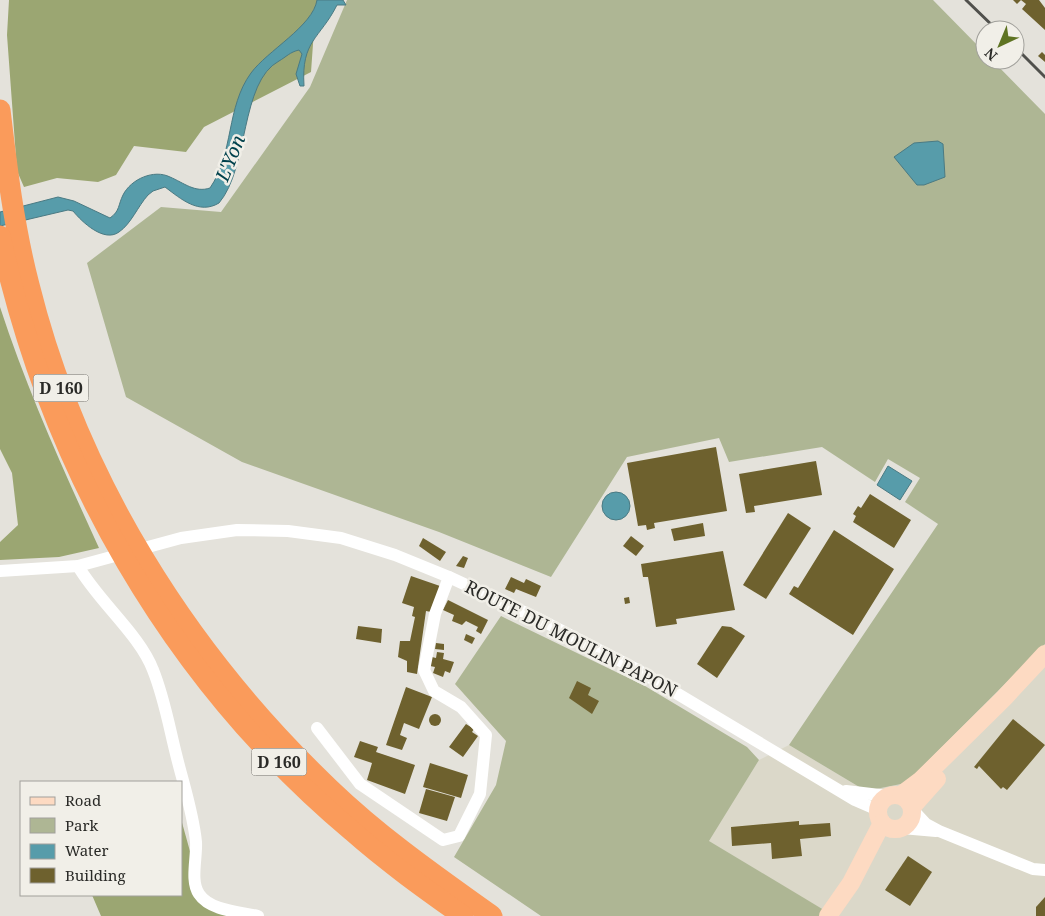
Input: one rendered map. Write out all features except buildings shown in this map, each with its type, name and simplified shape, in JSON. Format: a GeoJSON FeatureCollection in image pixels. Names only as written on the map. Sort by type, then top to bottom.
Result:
{"type":"FeatureCollection","features":[{"type":"Feature","properties":{"kind":"highway","name":"D 160"},"geometry":{"type":"LineString","coordinates":[[0,110],[10,192],[9,234],[14,294],[46,397],[78,472],[120,535],[196,668],[231,711],[287,771],[351,831],[463,916]]}},
{"type":"Feature","properties":{"kind":"highway","name":"D 160"},"geometry":{"type":"LineString","coordinates":[[140,570],[239,694],[281,742],[373,827],[492,916]]}},
{"type":"Feature","properties":{"kind":"main road"},"geometry":{"type":"LineString","coordinates":[[904,802],[921,780],[1004,698],[1045,654]]}},
{"type":"Feature","properties":{"kind":"main road"},"geometry":{"type":"LineString","coordinates":[[828,916],[850,883],[870,864],[882,844],[889,823],[883,799],[904,802]]}},
{"type":"Feature","properties":{"kind":"main road"},"geometry":{"type":"LineString","coordinates":[[889,823],[910,821],[904,802]]}},
{"type":"Feature","properties":{"kind":"street","name":"ROUTE DU MOULIN PAPON"},"geometry":{"type":"LineString","coordinates":[[0,571],[78,566],[181,538],[237,530],[288,530],[341,538],[395,555],[449,577],[538,619],[636,669],[844,791],[889,823],[939,831]]}},
{"type":"Feature","properties":{"kind":"street"},"geometry":{"type":"LineString","coordinates":[[78,566],[90,586],[135,642],[152,668],[161,693],[194,825],[197,854],[195,882],[199,894],[214,906],[258,916]]}},
{"type":"Feature","properties":{"kind":"street"},"geometry":{"type":"LineString","coordinates":[[318,728],[360,784],[443,840],[459,836],[480,794],[486,735],[461,707],[434,691],[424,670],[435,614],[449,577]]}},
{"type":"Feature","properties":{"kind":"street","name":"ROUTE DU MOULIN PAPON"},"geometry":{"type":"LineString","coordinates":[[844,791],[904,802]]}},
{"type":"Feature","properties":{"kind":"street"},"geometry":{"type":"LineString","coordinates":[[904,802],[926,824],[939,831],[1033,869],[1045,870]]}},
{"type":"Feature","properties":{"kind":"shaded area"},"geometry":{"type":"Polygon","coordinates":[[[1045,644],[1045,916],[834,916],[708,841],[759,760],[789,745],[866,791],[906,783],[1045,644]]]}},
{"type":"Feature","properties":{"kind":"green space"},"geometry":{"type":"Polygon","coordinates":[[[9,0],[335,0],[314,30],[311,72],[204,127],[186,152],[134,146],[116,175],[98,182],[57,178],[24,187],[17,171],[7,35],[9,0]]]}},
{"type":"Feature","properties":{"kind":"green space"},"geometry":{"type":"Polygon","coordinates":[[[347,0],[933,0],[975,43],[975,70],[1002,70],[1045,114],[1045,644],[906,783],[866,791],[789,745],[938,524],[905,502],[920,478],[888,459],[875,482],[822,447],[729,462],[719,438],[627,457],[551,577],[439,532],[242,462],[126,397],[87,263],[161,207],[221,212],[310,87],[347,0]]]}},
{"type":"Feature","properties":{"kind":"green space"},"geometry":{"type":"Polygon","coordinates":[[[0,307],[34,399],[99,548],[59,557],[0,560],[0,542],[18,525],[12,473],[0,449],[0,307]]]}},
{"type":"Feature","properties":{"kind":"green space"},"geometry":{"type":"Polygon","coordinates":[[[501,616],[645,686],[747,747],[759,760],[709,841],[834,916],[541,916],[454,857],[496,785],[506,741],[455,684],[501,616]]]}},
{"type":"Feature","properties":{"kind":"green space"},"geometry":{"type":"Polygon","coordinates":[[[182,823],[203,898],[248,916],[101,916],[92,896],[182,896],[182,823]]]}},
{"type":"Feature","properties":{"kind":"water","name":"L'Yon"},"geometry":{"type":"Polygon","coordinates":[[[317,0],[343,0],[346,5],[337,5],[313,41],[306,59],[304,86],[300,86],[296,74],[302,54],[299,50],[279,61],[266,72],[257,87],[251,106],[236,169],[229,188],[219,203],[204,207],[190,204],[165,187],[148,195],[123,229],[113,235],[107,235],[94,230],[73,211],[68,210],[0,226],[0,212],[58,197],[74,201],[110,218],[117,210],[123,195],[131,184],[150,175],[164,175],[194,188],[210,188],[223,160],[237,100],[243,86],[258,65],[299,29],[314,10],[317,0]]]}},
{"type":"Feature","properties":{"kind":"water"},"geometry":{"type":"Polygon","coordinates":[[[938,141],[943,144],[945,177],[924,185],[917,185],[894,157],[914,143],[938,141]]]}},
{"type":"Feature","properties":{"kind":"water"},"geometry":{"type":"Polygon","coordinates":[[[888,466],[912,481],[900,500],[877,485],[888,466]]]}},
{"type":"Feature","properties":{"kind":"water"},"geometry":{"type":"Polygon","coordinates":[[[616,492],[626,496],[630,506],[626,516],[616,520],[606,516],[602,506],[606,496],[616,492]]]}},
{"type":"Feature","properties":{"kind":"railway"},"geometry":{"type":"LineString","coordinates":[[966,0],[987,20]]}},
{"type":"Feature","properties":{"kind":"railway"},"geometry":{"type":"LineString","coordinates":[[1025,57],[1045,77]]}}]}
